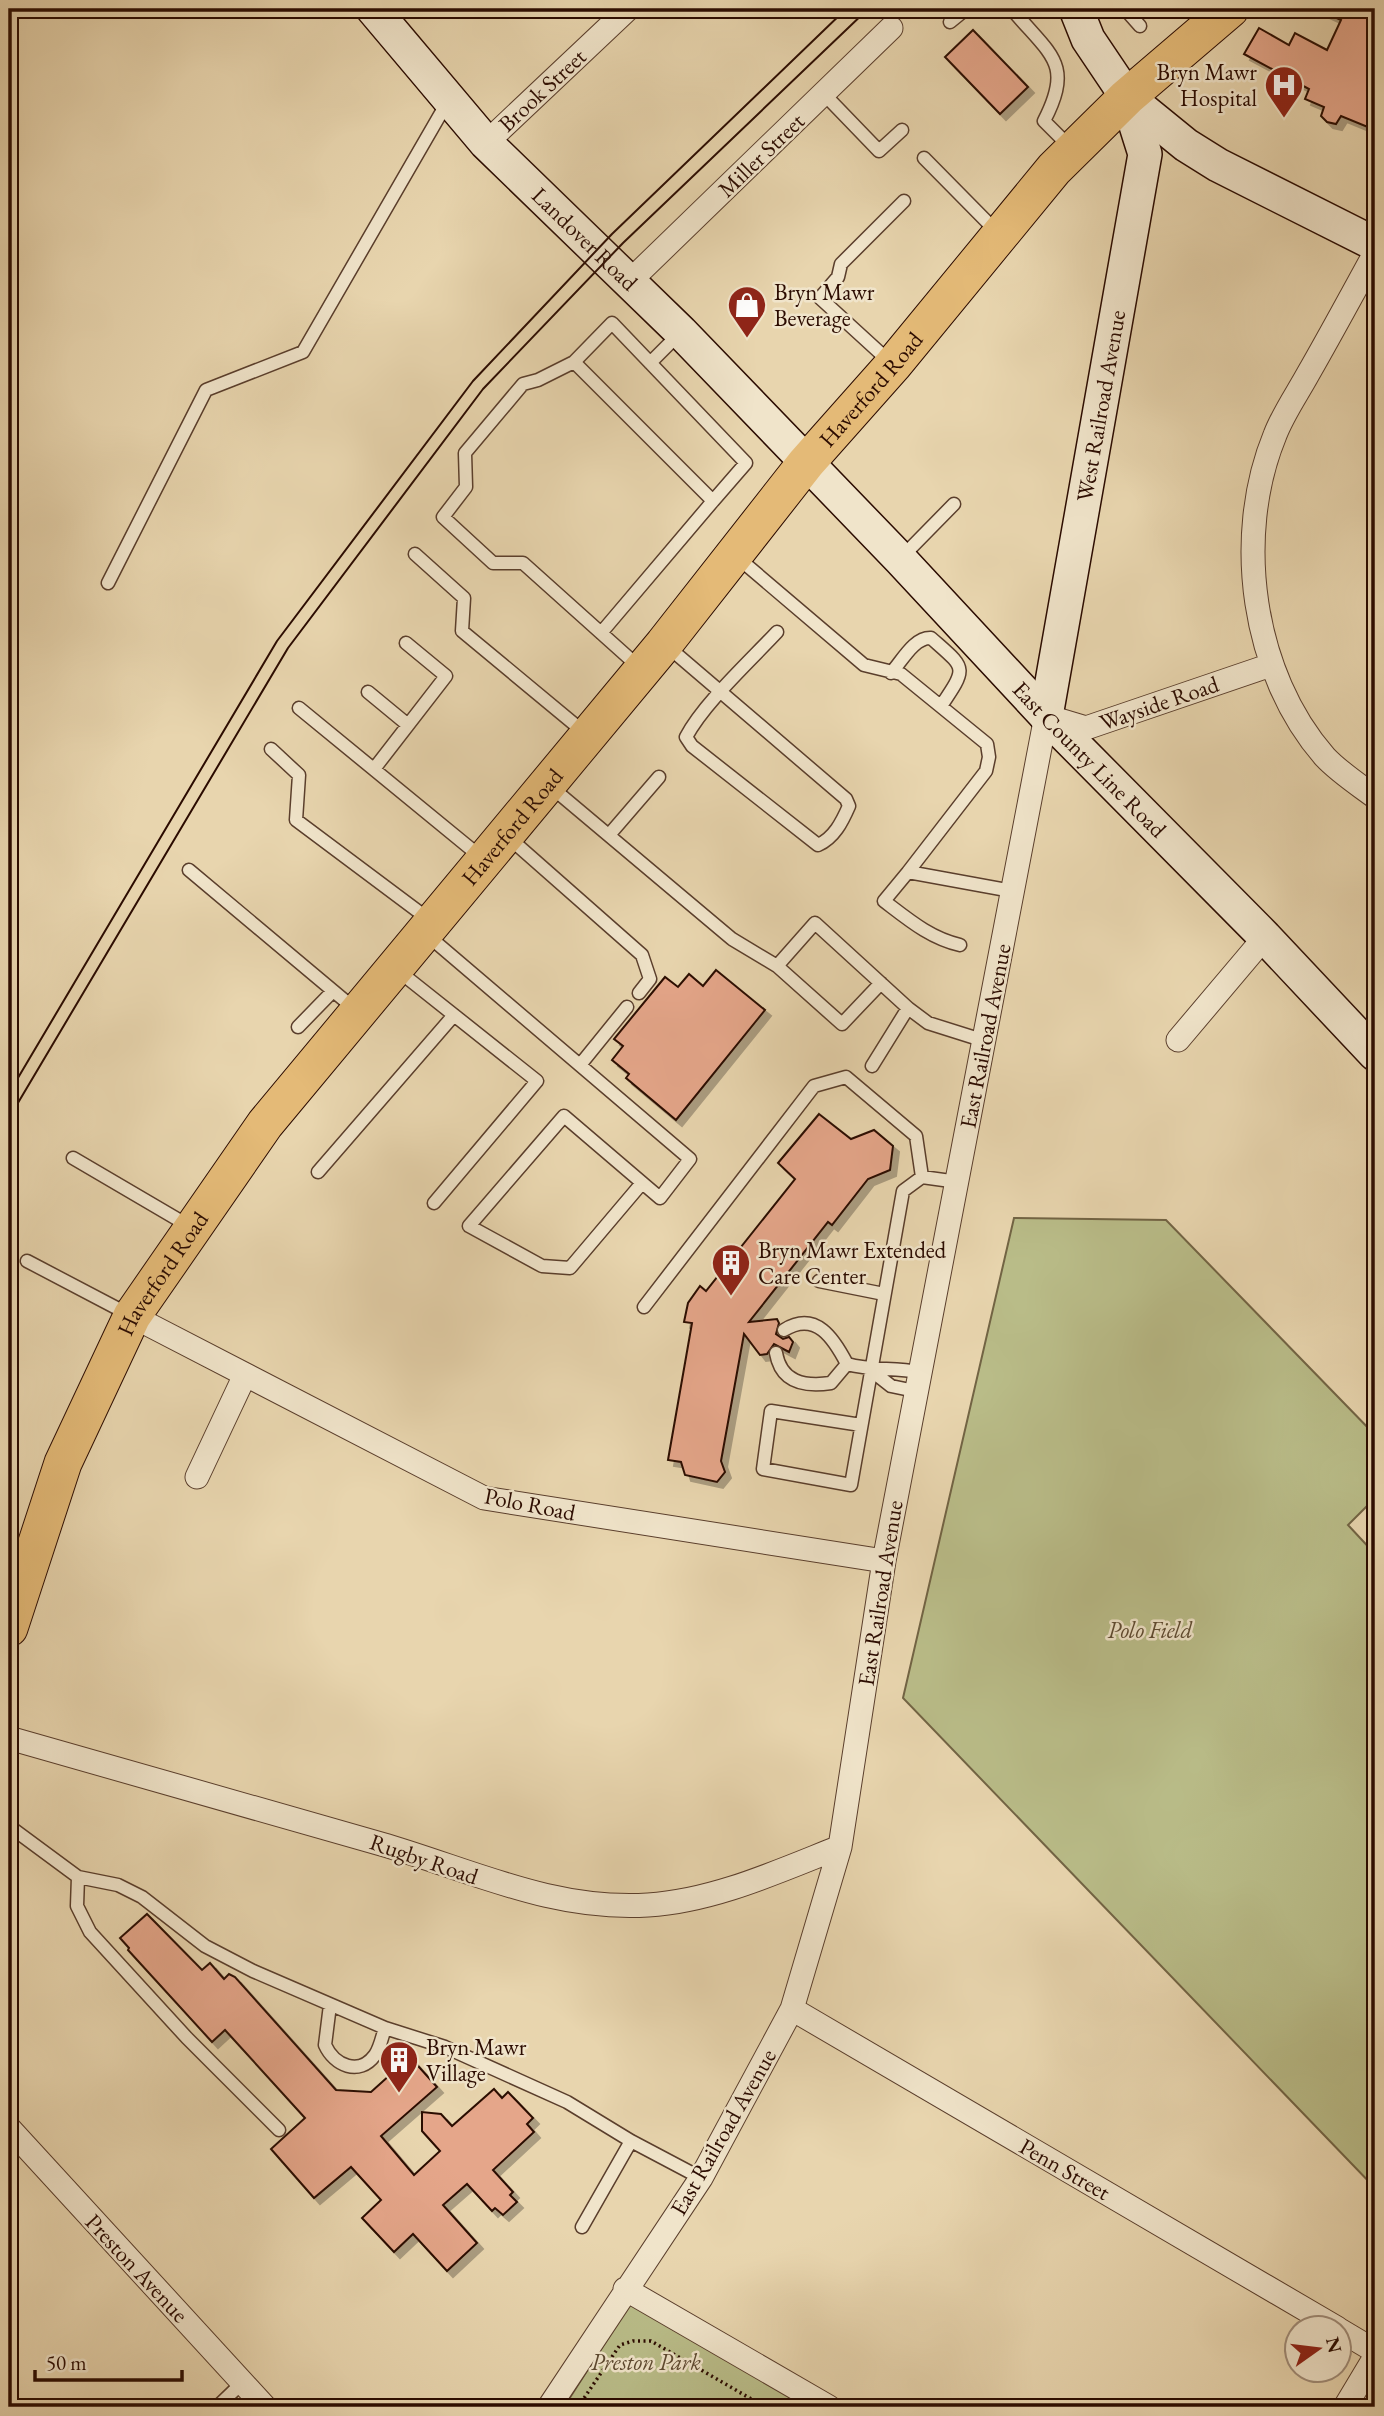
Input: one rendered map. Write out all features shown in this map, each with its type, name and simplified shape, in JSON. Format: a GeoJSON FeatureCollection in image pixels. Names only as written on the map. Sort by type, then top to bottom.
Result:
{"type":"FeatureCollection","features":[{"type":"Feature","properties":{"kind":"main road","name":"Haverford Road"},"geometry":{"type":"LineString","coordinates":[[9,1628],[63,1463],[132,1316],[346,1002],[396,969],[653,657],[806,463],[893,365],[1072,150],[1127,97],[1230,9]]}},
{"type":"Feature","properties":{"kind":"street","name":"Landover Road"},"geometry":{"type":"LineString","coordinates":[[373,9],[486,143],[630,281],[806,463]]}},
{"type":"Feature","properties":{"kind":"street","name":"Brook Street"},"geometry":{"type":"LineString","coordinates":[[486,143],[628,9]]}},
{"type":"Feature","properties":{"kind":"street"},"geometry":{"type":"LineString","coordinates":[[1076,9],[1088,39],[1127,97],[1186,145],[1217,165],[1375,244]]}},
{"type":"Feature","properties":{"kind":"street","name":"Miller Street"},"geometry":{"type":"LineString","coordinates":[[630,281],[891,28]]}},
{"type":"Feature","properties":{"kind":"street","name":"West Railroad Avenue"},"geometry":{"type":"LineString","coordinates":[[1045,716],[1145,154],[1127,97]]}},
{"type":"Feature","properties":{"kind":"street"},"geometry":{"type":"LineString","coordinates":[[1375,253],[1275,435],[1257,494],[1253,540],[1258,605],[1271,665],[1290,704],[1326,758],[1375,797]]}},
{"type":"Feature","properties":{"kind":"street","name":"East County Line Road"},"geometry":{"type":"LineString","coordinates":[[806,463],[900,559],[1045,716],[1265,937],[1375,1054]]}},
{"type":"Feature","properties":{"kind":"street","name":"Wayside Road"},"geometry":{"type":"LineString","coordinates":[[1045,716],[1086,728],[1271,665]]}},
{"type":"Feature","properties":{"kind":"street","name":"East Railroad Avenue"},"geometry":{"type":"LineString","coordinates":[[549,2407],[701,2178],[792,2009],[840,1847],[884,1561],[1045,716]]}},
{"type":"Feature","properties":{"kind":"street"},"geometry":{"type":"LineString","coordinates":[[1178,1040],[1265,937]]}},
{"type":"Feature","properties":{"kind":"street","name":"Polo Road"},"geometry":{"type":"LineString","coordinates":[[132,1316],[484,1498],[884,1561]]}},
{"type":"Feature","properties":{"kind":"street"},"geometry":{"type":"LineString","coordinates":[[197,1477],[245,1375]]}},
{"type":"Feature","properties":{"kind":"street","name":"Rugby Road"},"geometry":{"type":"LineString","coordinates":[[9,1738],[385,1845],[496,1884],[585,1904],[649,1905],[696,1897],[742,1884],[840,1847]]}},
{"type":"Feature","properties":{"kind":"street","name":"Penn Street"},"geometry":{"type":"LineString","coordinates":[[792,2009],[1312,2314]]}},
{"type":"Feature","properties":{"kind":"street","name":"Preston Avenue"},"geometry":{"type":"LineString","coordinates":[[9,2128],[265,2407]]}},
{"type":"Feature","properties":{"kind":"street"},"geometry":{"type":"LineString","coordinates":[[625,2289],[829,2407]]}},
{"type":"Feature","properties":{"kind":"street","name":"Penn Street"},"geometry":{"type":"LineString","coordinates":[[1352,2337],[1375,2351]]}},
{"type":"Feature","properties":{"kind":"street"},"geometry":{"type":"LineString","coordinates":[[1345,2407],[1375,2357]]}},
{"type":"Feature","properties":{"kind":"lane"},"geometry":{"type":"LineString","coordinates":[[950,22],[966,9]]}},
{"type":"Feature","properties":{"kind":"lane"},"geometry":{"type":"LineString","coordinates":[[1125,9],[1139,26]]}},
{"type":"Feature","properties":{"kind":"lane"},"geometry":{"type":"LineString","coordinates":[[1017,10],[1058,64],[1058,94],[1044,121],[1072,150]]}},
{"type":"Feature","properties":{"kind":"lane"},"geometry":{"type":"LineString","coordinates":[[824,94],[879,151],[902,130]]}},
{"type":"Feature","properties":{"kind":"lane"},"geometry":{"type":"LineString","coordinates":[[108,583],[206,390],[303,352],[449,101]]}},
{"type":"Feature","properties":{"kind":"lane"},"geometry":{"type":"LineString","coordinates":[[924,158],[999,235]]}},
{"type":"Feature","properties":{"kind":"lane"},"geometry":{"type":"LineString","coordinates":[[893,365],[820,298],[838,277],[841,264],[904,201]]}},
{"type":"Feature","properties":{"kind":"lane"},"geometry":{"type":"LineString","coordinates":[[601,633],[746,463],[612,323],[574,362],[538,380],[523,384],[465,453],[466,487],[443,517],[494,563],[523,563],[601,633],[723,691],[846,799],[849,806],[829,840],[818,845],[692,746],[686,737],[723,691],[777,632]]}},
{"type":"Feature","properties":{"kind":"lane"},"geometry":{"type":"LineString","coordinates":[[650,363],[681,332]]}},
{"type":"Feature","properties":{"kind":"lane"},"geometry":{"type":"LineString","coordinates":[[574,362],[713,501]]}},
{"type":"Feature","properties":{"kind":"lane"},"geometry":{"type":"LineString","coordinates":[[900,559],[954,504]]}},
{"type":"Feature","properties":{"kind":"lane"},"geometry":{"type":"LineString","coordinates":[[415,554],[464,598],[462,631],[588,736]]}},
{"type":"Feature","properties":{"kind":"lane"},"geometry":{"type":"LineString","coordinates":[[735,555],[864,665],[901,674],[987,744],[989,757],[986,771],[884,901],[923,931],[942,941],[960,945]]}},
{"type":"Feature","properties":{"kind":"lane"},"geometry":{"type":"LineString","coordinates":[[891,673],[915,644],[925,637],[931,638],[958,661],[961,671],[960,679],[941,706]]}},
{"type":"Feature","properties":{"kind":"lane"},"geometry":{"type":"LineString","coordinates":[[374,769],[446,676],[406,643]]}},
{"type":"Feature","properties":{"kind":"lane"},"geometry":{"type":"LineString","coordinates":[[368,692],[408,725]]}},
{"type":"Feature","properties":{"kind":"lane"},"geometry":{"type":"LineString","coordinates":[[299,708],[374,769],[496,848],[642,955],[650,979],[639,993]]}},
{"type":"Feature","properties":{"kind":"lane"},"geometry":{"type":"LineString","coordinates":[[271,749],[299,775],[296,820],[430,928],[580,1065],[690,1159],[660,1198],[564,1116],[469,1226],[542,1266],[570,1268],[642,1183]]}},
{"type":"Feature","properties":{"kind":"lane"},"geometry":{"type":"LineString","coordinates":[[608,835],[659,778]]}},
{"type":"Feature","properties":{"kind":"lane"},"geometry":{"type":"LineString","coordinates":[[548,784],[732,939],[778,966],[842,1024],[881,983]]}},
{"type":"Feature","properties":{"kind":"lane"},"geometry":{"type":"LineString","coordinates":[[189,870],[346,1002],[298,1027]]}},
{"type":"Feature","properties":{"kind":"lane"},"geometry":{"type":"LineString","coordinates":[[908,872],[1012,891]]}},
{"type":"Feature","properties":{"kind":"lane"},"geometry":{"type":"LineString","coordinates":[[778,966],[815,923],[928,1023],[985,1041]]}},
{"type":"Feature","properties":{"kind":"lane"},"geometry":{"type":"LineString","coordinates":[[396,969],[537,1081],[434,1203]]}},
{"type":"Feature","properties":{"kind":"lane"},"geometry":{"type":"LineString","coordinates":[[580,1065],[627,1007]]}},
{"type":"Feature","properties":{"kind":"lane"},"geometry":{"type":"LineString","coordinates":[[872,1066],[908,1008]]}},
{"type":"Feature","properties":{"kind":"lane"},"geometry":{"type":"LineString","coordinates":[[318,1171],[454,1015]]}},
{"type":"Feature","properties":{"kind":"lane"},"geometry":{"type":"LineString","coordinates":[[644,1307],[814,1086],[846,1077],[916,1136],[922,1177]]}},
{"type":"Feature","properties":{"kind":"lane"},"geometry":{"type":"LineString","coordinates":[[73,1158],[193,1228]]}},
{"type":"Feature","properties":{"kind":"lane"},"geometry":{"type":"LineString","coordinates":[[861,1425],[771,1411],[762,1469],[851,1485],[903,1191],[922,1177],[958,1182]]}},
{"type":"Feature","properties":{"kind":"lane"},"geometry":{"type":"LineString","coordinates":[[27,1261],[132,1316]]}},
{"type":"Feature","properties":{"kind":"lane"},"geometry":{"type":"LineString","coordinates":[[819,1281],[884,1294]]}},
{"type":"Feature","properties":{"kind":"lane"},"geometry":{"type":"LineString","coordinates":[[784,1330],[803,1322],[820,1326],[835,1341],[847,1364],[872,1371],[891,1386],[917,1382]]}},
{"type":"Feature","properties":{"kind":"lane"},"geometry":{"type":"LineString","coordinates":[[776,1353],[778,1368],[788,1379],[801,1382],[831,1382],[847,1364]]}},
{"type":"Feature","properties":{"kind":"lane"},"geometry":{"type":"LineString","coordinates":[[872,1371],[894,1368],[917,1382]]}},
{"type":"Feature","properties":{"kind":"lane"},"geometry":{"type":"LineString","coordinates":[[9,1826],[78,1877],[118,1885],[142,1898],[205,1946],[253,1971],[385,2028],[445,2047],[567,2102],[631,2141],[701,2178]]}},
{"type":"Feature","properties":{"kind":"lane"},"geometry":{"type":"LineString","coordinates":[[78,1877],[77,1906],[90,1932],[187,2038],[279,2130]]}},
{"type":"Feature","properties":{"kind":"lane"},"geometry":{"type":"LineString","coordinates":[[330,2005],[325,2045],[337,2063],[358,2066],[368,2062],[376,2054],[385,2028]]}},
{"type":"Feature","properties":{"kind":"lane"},"geometry":{"type":"LineString","coordinates":[[582,2227],[631,2141]]}},
{"type":"Feature","properties":{"kind":"lane"},"geometry":{"type":"LineString","coordinates":[[217,2407],[242,2382]]}},
{"type":"Feature","properties":{"kind":"path"},"geometry":{"type":"LineString","coordinates":[[578,2407],[620,2345],[651,2341],[765,2407]]}},
{"type":"Feature","properties":{"kind":"green space","name":"Polo Field"},"geometry":{"type":"Polygon","coordinates":[[[1014,1218],[1166,1220],[1375,1435],[1375,1498],[1348,1525],[1375,1554],[1375,2188],[903,1698],[1014,1218]]]}},
{"type":"Feature","properties":{"kind":"green space","name":"Preston Park"},"geometry":{"type":"Polygon","coordinates":[[[631,2302],[810,2407],[564,2407],[631,2302]]]}},
{"type":"Feature","properties":{"kind":"building","name":"Bryn Mawr Hospital"},"geometry":{"type":"Polygon","coordinates":[[[1317,9],[1375,9],[1375,130],[1341,116],[1336,124],[1327,122],[1321,116],[1324,107],[1305,99],[1309,89],[1244,54],[1259,28],[1289,45],[1295,33],[1327,50],[1341,20],[1317,9]]]}},
{"type":"Feature","properties":{"kind":"building"},"geometry":{"type":"Polygon","coordinates":[[[973,30],[1028,87],[1000,114],[945,57],[973,30]]]}},
{"type":"Feature","properties":{"kind":"building"},"geometry":{"type":"Polygon","coordinates":[[[716,970],[765,1010],[676,1120],[626,1078],[629,1074],[612,1060],[623,1046],[614,1039],[665,977],[678,987],[689,974],[703,986],[716,970]]]}},
{"type":"Feature","properties":{"kind":"building","name":"Bryn Mawr Extended Care Center"},"geometry":{"type":"Polygon","coordinates":[[[819,1114],[851,1139],[874,1130],[893,1146],[890,1170],[868,1179],[832,1225],[828,1222],[749,1322],[777,1319],[779,1323],[776,1334],[783,1339],[789,1337],[793,1342],[789,1352],[774,1344],[767,1354],[760,1355],[744,1334],[721,1461],[725,1472],[717,1482],[685,1475],[681,1462],[668,1460],[692,1323],[684,1322],[688,1303],[700,1286],[706,1291],[795,1179],[778,1163],[819,1114]]]}},
{"type":"Feature","properties":{"kind":"building","name":"Bryn Mawr Village"},"geometry":{"type":"Polygon","coordinates":[[[147,1914],[202,1970],[210,1963],[224,1979],[229,1974],[235,1977],[336,2090],[371,2092],[410,2057],[437,2087],[381,2136],[414,2175],[440,2151],[422,2131],[422,2112],[441,2114],[452,2126],[494,2089],[502,2098],[508,2092],[533,2118],[527,2124],[534,2132],[493,2170],[513,2192],[510,2195],[517,2202],[503,2215],[495,2208],[492,2211],[467,2184],[443,2205],[477,2243],[447,2271],[413,2234],[394,2252],[362,2218],[381,2200],[351,2167],[314,2198],[271,2149],[305,2118],[225,2030],[212,2042],[120,1938],[147,1914]]]}},
{"type":"Feature","properties":{"kind":"tram line"},"geometry":{"type":"LineString","coordinates":[[9,1093],[277,641],[473,381],[612,234],[846,9]]}},
{"type":"Feature","properties":{"kind":"tram line"},"geometry":{"type":"LineString","coordinates":[[9,1118],[288,648],[483,389],[623,243],[868,9]]}},
{"type":"Feature","properties":{"kind":"place","name":"Bryn Mawr Hospital"},"geometry":{"type":"Point","coordinates":[1284,119]}},
{"type":"Feature","properties":{"kind":"place","name":"Bryn Mawr Beverage"},"geometry":{"type":"Point","coordinates":[747,339]}},
{"type":"Feature","properties":{"kind":"place","name":"Bryn Mawr Extended Care Center"},"geometry":{"type":"Point","coordinates":[731,1297]}},
{"type":"Feature","properties":{"kind":"place","name":"Bryn Mawr Village"},"geometry":{"type":"Point","coordinates":[399,2094]}}]}
